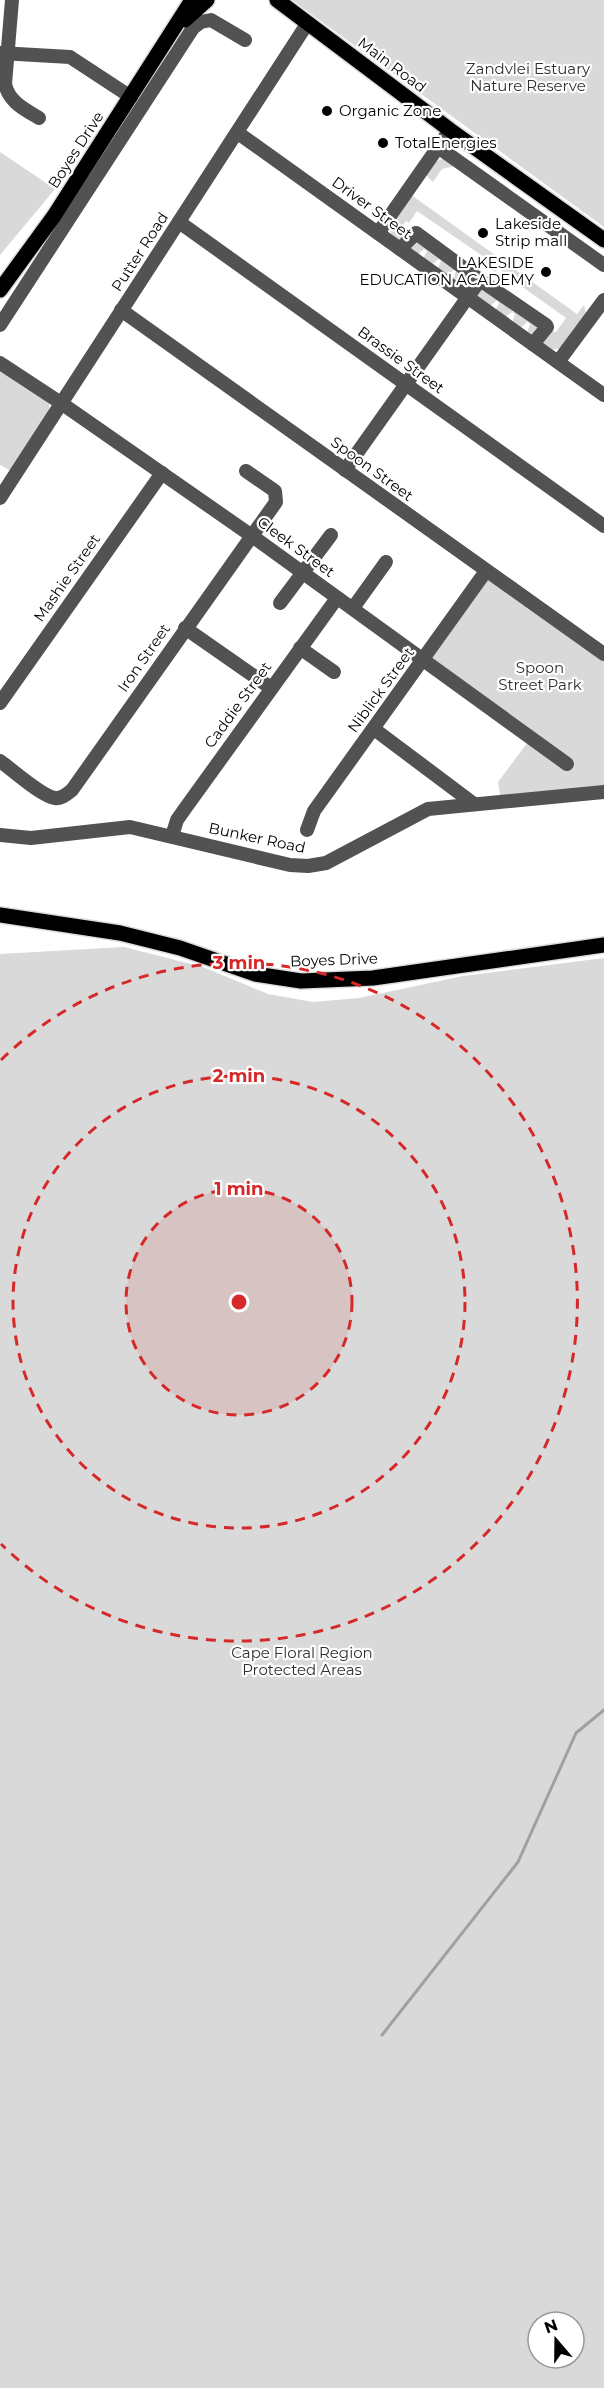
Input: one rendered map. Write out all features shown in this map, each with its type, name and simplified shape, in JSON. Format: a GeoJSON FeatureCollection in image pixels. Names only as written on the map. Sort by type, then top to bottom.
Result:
{"type":"FeatureCollection","features":[{"type":"Feature","properties":{"kind":"main road","name":"Boyes Drive"},"geometry":{"type":"LineString","coordinates":[[178,33],[192,0]]}},
{"type":"Feature","properties":{"kind":"main road","name":"Boyes Drive"},"geometry":{"type":"LineString","coordinates":[[0,291],[54,216],[131,97],[178,33],[207,0]]}},
{"type":"Feature","properties":{"kind":"main road","name":"Main Road"},"geometry":{"type":"LineString","coordinates":[[277,0],[450,130],[604,240]]}},
{"type":"Feature","properties":{"kind":"main road","name":"Boyes Drive"},"geometry":{"type":"LineString","coordinates":[[0,915],[120,933],[180,948],[255,974],[288,980],[373,978],[604,945]]}},
{"type":"Feature","properties":{"kind":"street"},"geometry":{"type":"LineString","coordinates":[[12,0],[4,54],[5,84],[9,97],[39,118]]}},
{"type":"Feature","properties":{"kind":"street"},"geometry":{"type":"LineString","coordinates":[[0,325],[178,33],[211,20],[245,40]]}},
{"type":"Feature","properties":{"kind":"street","name":"Putter Road"},"geometry":{"type":"LineString","coordinates":[[0,498],[307,24]]}},
{"type":"Feature","properties":{"kind":"street"},"geometry":{"type":"LineString","coordinates":[[4,54],[70,57],[131,97]]}},
{"type":"Feature","properties":{"kind":"street"},"geometry":{"type":"LineString","coordinates":[[378,233],[450,130]]}},
{"type":"Feature","properties":{"kind":"street","name":"Driver Street"},"geometry":{"type":"LineString","coordinates":[[238,133],[400,249],[475,288],[534,344],[604,395]]}},
{"type":"Feature","properties":{"kind":"street"},"geometry":{"type":"LineString","coordinates":[[438,147],[604,265]]}},
{"type":"Feature","properties":{"kind":"street","name":"Brassie Street"},"geometry":{"type":"LineString","coordinates":[[179,222],[604,526]]}},
{"type":"Feature","properties":{"kind":"street"},"geometry":{"type":"LineString","coordinates":[[400,249],[416,233],[475,288],[546,325],[534,344]]}},
{"type":"Feature","properties":{"kind":"street"},"geometry":{"type":"LineString","coordinates":[[345,470],[475,288]]}},
{"type":"Feature","properties":{"kind":"street"},"geometry":{"type":"LineString","coordinates":[[558,362],[604,300]]}},
{"type":"Feature","properties":{"kind":"street","name":"Spoon Street"},"geometry":{"type":"LineString","coordinates":[[121,310],[604,654]]}},
{"type":"Feature","properties":{"kind":"street","name":"Cleek Street"},"geometry":{"type":"LineString","coordinates":[[0,363],[303,572],[567,764]]}},
{"type":"Feature","properties":{"kind":"street","name":"Iron Street"},"geometry":{"type":"LineString","coordinates":[[0,761],[55,798],[62,797],[72,790],[276,502],[275,491],[246,471]]}},
{"type":"Feature","properties":{"kind":"street","name":"Mashie Street"},"geometry":{"type":"LineString","coordinates":[[0,703],[162,473]]}},
{"type":"Feature","properties":{"kind":"street"},"geometry":{"type":"LineString","coordinates":[[280,603],[331,535]]}},
{"type":"Feature","properties":{"kind":"street"},"geometry":{"type":"LineString","coordinates":[[353,608],[386,562]]}},
{"type":"Feature","properties":{"kind":"street","name":"Niblick Street"},"geometry":{"type":"LineString","coordinates":[[307,830],[314,811],[486,571]]}},
{"type":"Feature","properties":{"kind":"street","name":"Caddie Street"},"geometry":{"type":"LineString","coordinates":[[172,836],[179,817],[338,598]]}},
{"type":"Feature","properties":{"kind":"street"},"geometry":{"type":"LineString","coordinates":[[185,628],[271,688]]}},
{"type":"Feature","properties":{"kind":"street"},"geometry":{"type":"LineString","coordinates":[[300,648],[334,672]]}},
{"type":"Feature","properties":{"kind":"street"},"geometry":{"type":"LineString","coordinates":[[374,729],[457,789],[474,804]]}},
{"type":"Feature","properties":{"kind":"street","name":"Bunker Road"},"geometry":{"type":"LineString","coordinates":[[0,835],[31,838],[130,827],[290,865],[315,866],[326,863],[428,809],[604,792]]}},
{"type":"Feature","properties":{"kind":"green space","name":"Zandvlei Estuary Nature Reserve"},"geometry":{"type":"Polygon","coordinates":[[[292,0],[604,0],[604,227],[292,0]]]}},
{"type":"Feature","properties":{"kind":"green space"},"geometry":{"type":"Polygon","coordinates":[[[0,152],[55,189],[0,255],[0,152]]]}},
{"type":"Feature","properties":{"kind":"green space"},"geometry":{"type":"Polygon","coordinates":[[[445,158],[455,166],[442,169],[433,182],[425,174],[434,162],[445,158]]]}},
{"type":"Feature","properties":{"kind":"green space"},"geometry":{"type":"Polygon","coordinates":[[[410,194],[577,314],[584,305],[586,314],[562,348],[550,350],[540,343],[551,331],[556,332],[566,318],[499,268],[495,272],[484,264],[487,259],[417,211],[409,223],[406,221],[403,226],[409,231],[401,244],[393,237],[389,228],[410,194]]]}},
{"type":"Feature","properties":{"kind":"green space"},"geometry":{"type":"Polygon","coordinates":[[[415,239],[474,278],[465,290],[453,281],[456,271],[454,270],[447,276],[437,270],[441,261],[439,259],[431,265],[423,259],[427,251],[424,249],[417,255],[408,249],[415,239]]]}},
{"type":"Feature","properties":{"kind":"green space"},"geometry":{"type":"Polygon","coordinates":[[[482,286],[499,301],[513,306],[512,311],[518,309],[528,318],[527,321],[541,328],[535,339],[527,333],[530,324],[527,322],[520,329],[512,323],[515,314],[512,312],[505,317],[495,311],[499,303],[497,300],[489,307],[475,297],[482,286]]]}},
{"type":"Feature","properties":{"kind":"green space"},"geometry":{"type":"Polygon","coordinates":[[[0,368],[49,402],[49,412],[11,471],[0,465],[0,368]]]}},
{"type":"Feature","properties":{"kind":"green space","name":"Spoon Street Park"},"geometry":{"type":"Polygon","coordinates":[[[486,571],[604,654],[604,792],[501,801],[498,782],[531,738],[423,659],[486,571]]]}},
{"type":"Feature","properties":{"kind":"green space","name":"Cape Floral Region Protected Areas"},"geometry":{"type":"Polygon","coordinates":[[[124,947],[203,967],[268,994],[313,1002],[359,998],[463,976],[604,958],[604,2388],[0,2388],[0,954],[124,947]]]}},
{"type":"Feature","properties":{"kind":"waterway"},"geometry":{"type":"LineString","coordinates":[[382,2035],[518,1862],[576,1733],[604,1710]]}},
{"type":"Feature","properties":{"kind":"place","name":"Organic Zone"},"geometry":{"type":"Point","coordinates":[327,111]}},
{"type":"Feature","properties":{"kind":"place","name":"TotalEnergies"},"geometry":{"type":"Point","coordinates":[383,143]}},
{"type":"Feature","properties":{"kind":"place","name":"Lakeside Strip mall"},"geometry":{"type":"Point","coordinates":[483,233]}},
{"type":"Feature","properties":{"kind":"place","name":"LAKESIDE EDUCATION ACADEMY"},"geometry":{"type":"Point","coordinates":[546,272]}}]}
